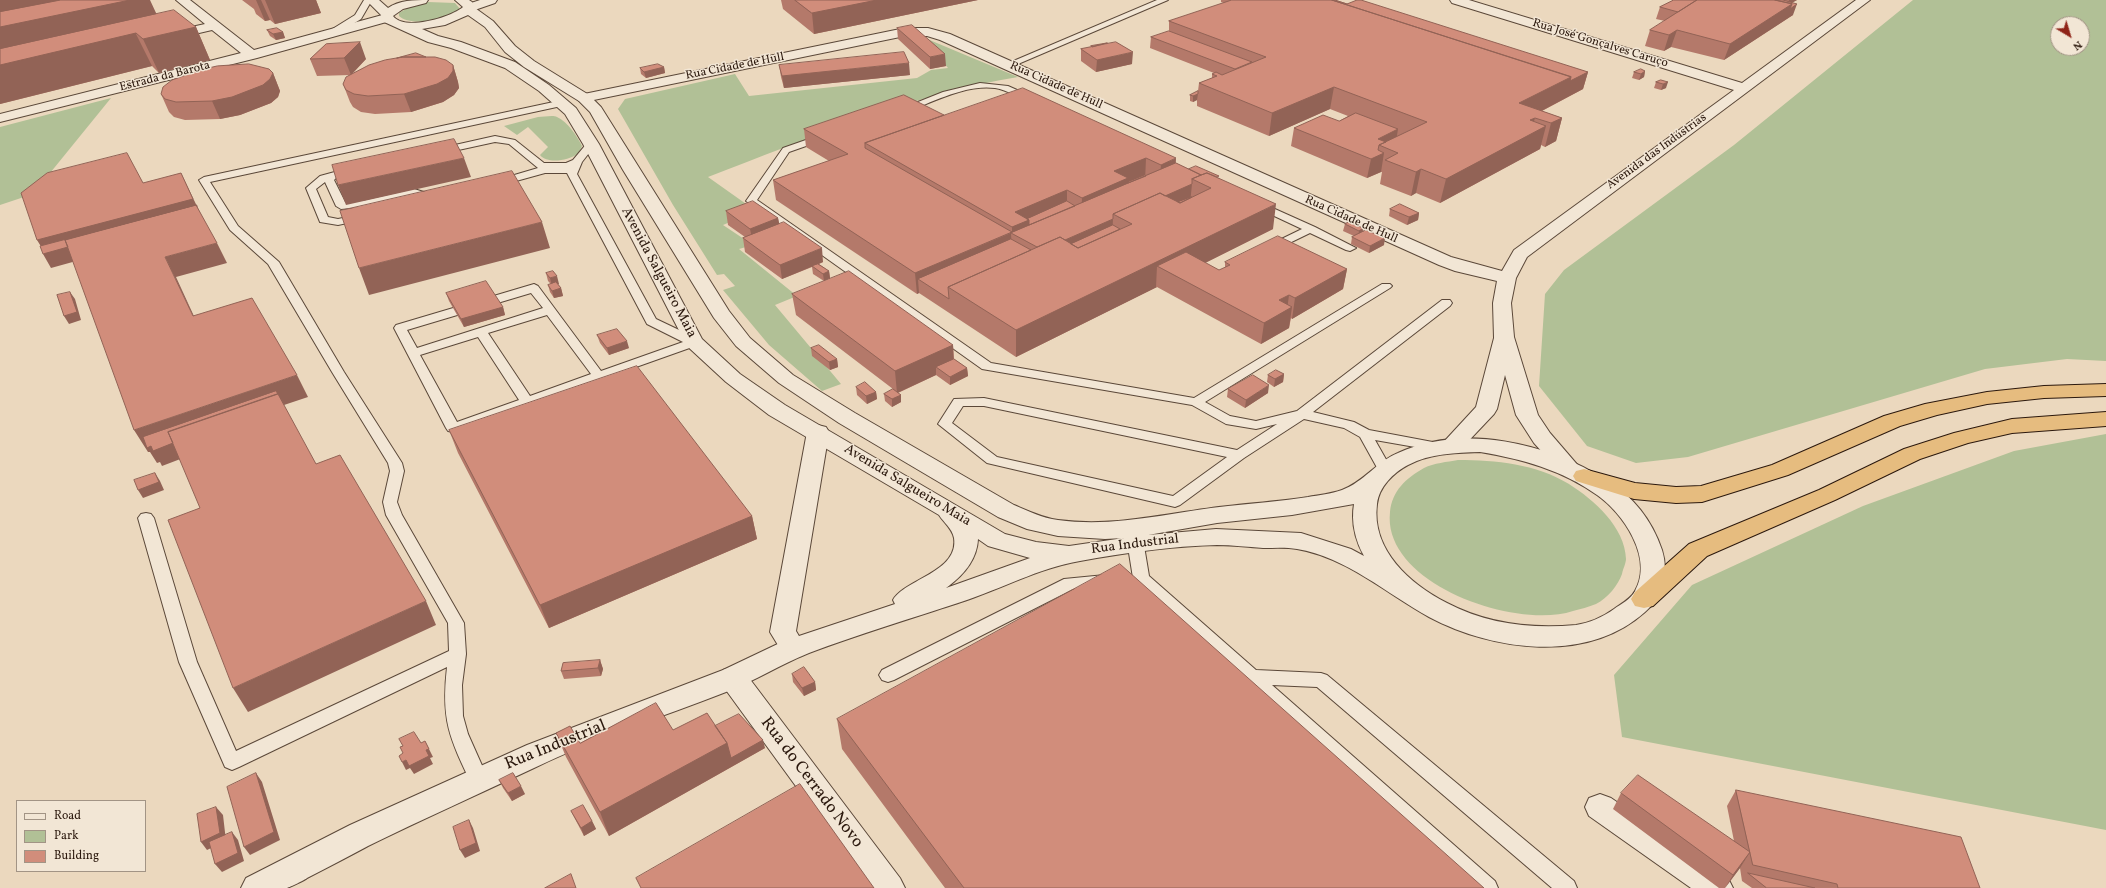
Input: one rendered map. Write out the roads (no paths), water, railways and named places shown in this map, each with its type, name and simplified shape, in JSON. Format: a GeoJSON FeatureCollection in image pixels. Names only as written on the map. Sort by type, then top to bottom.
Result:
{"type":"FeatureCollection","features":[{"type":"Feature","properties":{"kind":"highway"},"geometry":{"type":"LineString","coordinates":[[1577,472],[1634,491],[1676,495],[1702,494],[1780,470],[1892,421],[1933,410],[1986,398],[2044,392],[2106,390]]}},
{"type":"Feature","properties":{"kind":"highway"},"geometry":{"type":"LineString","coordinates":[[1644,599],[1698,550],[1827,495],[1912,454],[1962,438],[2012,426],[2106,419]]}},
{"type":"Feature","properties":{"kind":"street"},"geometry":{"type":"LineString","coordinates":[[182,0],[252,55]]}},
{"type":"Feature","properties":{"kind":"street","name":"Avenida Salgueiro Maia"},"geometry":{"type":"LineString","coordinates":[[372,0],[393,20],[433,39],[510,65],[563,103],[571,111],[591,144],[694,342],[733,378],[777,410],[818,432],[997,540],[1036,551],[1077,542]]}},
{"type":"Feature","properties":{"kind":"street"},"geometry":{"type":"LineString","coordinates":[[422,0],[399,6],[393,20],[426,24],[448,20],[464,13],[466,6],[491,0]]}},
{"type":"Feature","properties":{"kind":"street","name":"Rua José Gonçalves Caruço"},"geometry":{"type":"LineString","coordinates":[[1456,0],[1743,88]]}},
{"type":"Feature","properties":{"kind":"street","name":"Avenida das Indústrias"},"geometry":{"type":"LineString","coordinates":[[1577,472],[1542,438],[1527,415],[1504,337],[1502,303],[1507,278],[1520,254],[1743,88],[1837,22],[1864,0]]}},
{"type":"Feature","properties":{"kind":"street","name":"Avenida Salgueiro Maia"},"geometry":{"type":"LineString","coordinates":[[466,6],[489,24],[510,49],[529,64],[584,98],[596,110],[631,170],[721,314],[743,342],[766,363],[786,379],[847,418],[1006,511],[1077,542]]}},
{"type":"Feature","properties":{"kind":"street","name":"Estrada da Barota"},"geometry":{"type":"LineString","coordinates":[[0,118],[393,20]]}},
{"type":"Feature","properties":{"kind":"street"},"geometry":{"type":"LineString","coordinates":[[154,40],[214,26]]}},
{"type":"Feature","properties":{"kind":"street","name":"Rua Cidade de Hull"},"geometry":{"type":"LineString","coordinates":[[584,98],[911,32],[928,32],[942,35],[1444,261],[1468,269],[1507,278]]}},
{"type":"Feature","properties":{"kind":"street","name":"Avenida das Indústrias"},"geometry":{"type":"LineString","coordinates":[[1445,446],[1486,409],[1504,337]]}},
{"type":"Feature","properties":{"kind":"street"},"geometry":{"type":"LineString","coordinates":[[793,648],[783,632],[818,432]]}},
{"type":"Feature","properties":{"kind":"street"},"geometry":{"type":"LineString","coordinates":[[1378,477],[1364,503],[1363,524],[1371,546],[1385,568],[1406,589],[1432,606],[1461,620],[1492,630],[1525,636],[1550,637],[1585,634],[1610,626],[1630,614],[1644,599],[1652,582],[1653,563],[1649,544],[1639,525],[1624,507],[1606,490],[1577,472],[1541,457],[1510,449],[1480,445],[1445,446]]}},
{"type":"Feature","properties":{"kind":"street","name":"Rua Industrial"},"geometry":{"type":"LineString","coordinates":[[1134,537],[1217,515],[1292,508],[1344,499],[1378,477],[1400,460],[1445,446]]}},
{"type":"Feature","properties":{"kind":"street","name":"Rua Industrial"},"geometry":{"type":"LineString","coordinates":[[864,623],[935,584],[952,570],[962,559],[966,548],[965,537],[961,526],[944,508]]}},
{"type":"Feature","properties":{"kind":"street","name":"Rua Industrial"},"geometry":{"type":"LineString","coordinates":[[257,888],[479,779],[597,729],[733,678],[793,648],[864,623],[960,593],[1023,569],[1077,542],[1134,537],[1216,537],[1301,541],[1342,555],[1406,589]]}},
{"type":"Feature","properties":{"kind":"street","name":"Rua do Cerrado Novo"},"geometry":{"type":"LineString","coordinates":[[733,678],[889,888]]}},
{"type":"Feature","properties":{"kind":"street"},"geometry":{"type":"LineString","coordinates":[[1600,807],[1717,888]]}},
{"type":"Feature","properties":{"kind":"lane","name":"Estrada da Barota"},"geometry":{"type":"LineString","coordinates":[[329,35],[358,17],[368,0]]}},
{"type":"Feature","properties":{"kind":"lane"},"geometry":{"type":"LineString","coordinates":[[1008,65],[1164,0]]}},
{"type":"Feature","properties":{"kind":"lane"},"geometry":{"type":"LineString","coordinates":[[892,114],[967,88],[988,84],[1008,88],[1044,104]]}},
{"type":"Feature","properties":{"kind":"lane"},"geometry":{"type":"LineString","coordinates":[[479,779],[456,727],[453,706],[459,640],[456,623],[394,515],[390,502],[398,471],[395,463],[338,372],[273,262],[234,228],[204,180],[563,103]]}},
{"type":"Feature","properties":{"kind":"lane"},"geometry":{"type":"LineString","coordinates":[[831,135],[786,150],[751,201],[987,366],[1196,402],[1226,420],[1256,426],[1302,414],[1349,425],[1365,434],[1445,446]]}},
{"type":"Feature","properties":{"kind":"lane"},"geometry":{"type":"LineString","coordinates":[[426,154],[495,139],[512,142],[542,166],[575,167]]}},
{"type":"Feature","properties":{"kind":"lane"},"geometry":{"type":"LineString","coordinates":[[591,144],[575,167],[572,174],[651,321],[694,342]]}},
{"type":"Feature","properties":{"kind":"lane"},"geometry":{"type":"LineString","coordinates":[[366,167],[324,178],[311,188],[324,220],[338,222],[371,215]]}},
{"type":"Feature","properties":{"kind":"lane"},"geometry":{"type":"LineString","coordinates":[[486,186],[529,175],[542,169],[566,169],[575,167]]}},
{"type":"Feature","properties":{"kind":"lane"},"geometry":{"type":"LineString","coordinates":[[335,174],[329,180],[341,206],[362,204],[414,192],[441,198],[417,204]]}},
{"type":"Feature","properties":{"kind":"lane"},"geometry":{"type":"LineString","coordinates":[[1247,200],[1350,248]]}},
{"type":"Feature","properties":{"kind":"lane"},"geometry":{"type":"LineString","coordinates":[[1260,253],[1311,229]]}},
{"type":"Feature","properties":{"kind":"lane"},"geometry":{"type":"LineString","coordinates":[[1196,402],[1386,286]]}},
{"type":"Feature","properties":{"kind":"lane"},"geometry":{"type":"LineString","coordinates":[[599,377],[534,288],[400,328],[453,428],[599,377],[694,342]]}},
{"type":"Feature","properties":{"kind":"lane"},"geometry":{"type":"LineString","coordinates":[[1239,455],[984,402],[959,402],[945,424],[992,460],[1175,502],[1239,455],[1302,414],[1446,303]]}},
{"type":"Feature","properties":{"kind":"lane"},"geometry":{"type":"LineString","coordinates":[[413,353],[550,310]]}},
{"type":"Feature","properties":{"kind":"lane"},"geometry":{"type":"LineString","coordinates":[[480,332],[527,402]]}},
{"type":"Feature","properties":{"kind":"lane"},"geometry":{"type":"LineString","coordinates":[[1365,434],[1378,477]]}},
{"type":"Feature","properties":{"kind":"lane"},"geometry":{"type":"LineString","coordinates":[[146,518],[188,662],[232,762],[458,654]]}},
{"type":"Feature","properties":{"kind":"lane"},"geometry":{"type":"LineString","coordinates":[[1128,579],[1134,537]]}},
{"type":"Feature","properties":{"kind":"lane"},"geometry":{"type":"LineString","coordinates":[[888,675],[1070,583],[1128,579],[1251,677],[1488,888]]}},
{"type":"Feature","properties":{"kind":"lane"},"geometry":{"type":"LineString","coordinates":[[1251,677],[1321,680],[1567,888]]}}]}
